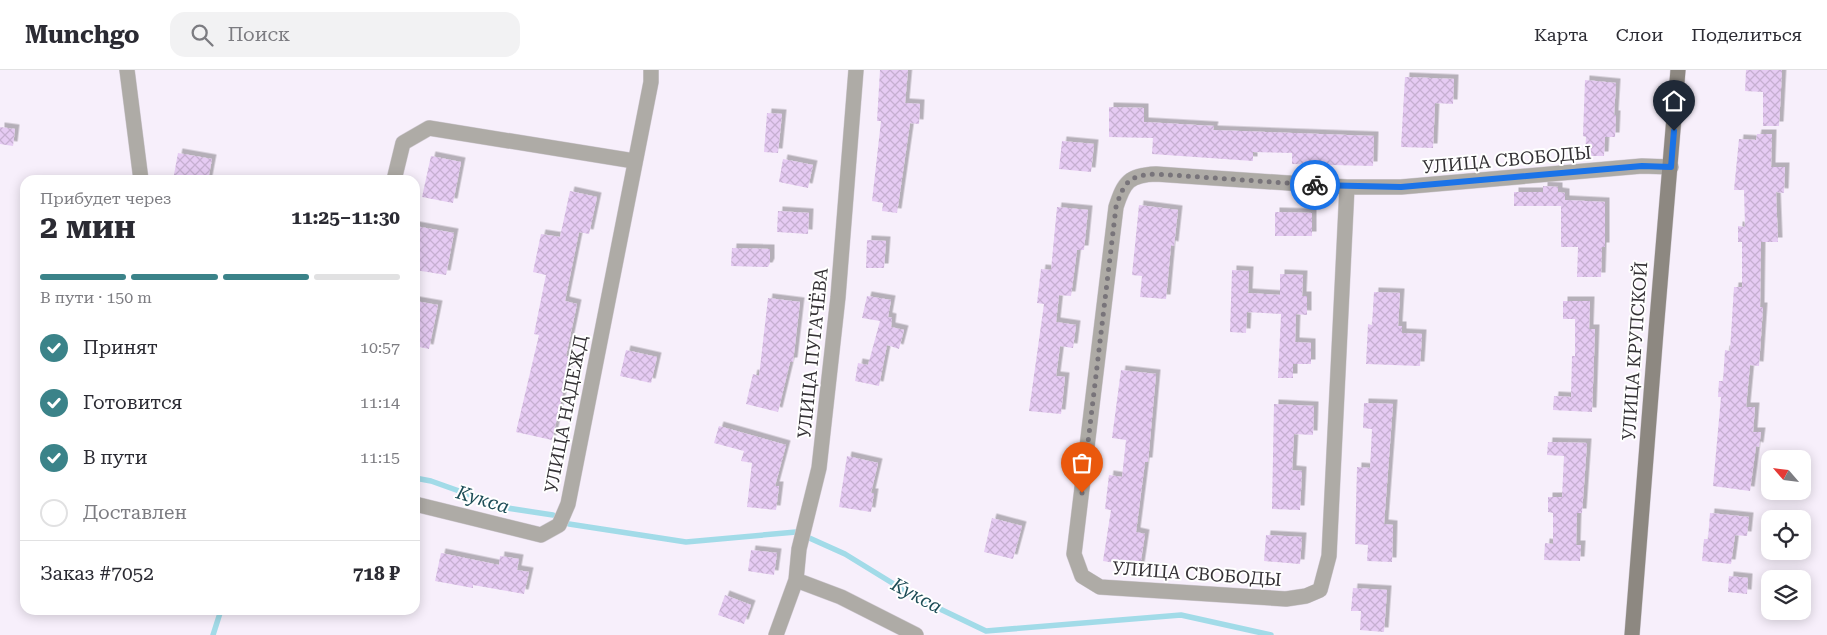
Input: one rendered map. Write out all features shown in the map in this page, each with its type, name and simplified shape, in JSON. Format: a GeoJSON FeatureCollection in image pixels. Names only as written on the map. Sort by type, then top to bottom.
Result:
{"type":"FeatureCollection","features":[{"type":"Feature","properties":{"kind":"street"},"geometry":{"type":"LineString","coordinates":[[127,70],[140,175]]}},
{"type":"Feature","properties":{"kind":"street","name":"УЛИЦА НАДЕЖД"},"geometry":{"type":"LineString","coordinates":[[420,505],[540,535],[559,525],[568,504],[651,82],[651,70]]}},
{"type":"Feature","properties":{"kind":"street","name":"УЛИЦА ПУГАЧЁВА"},"geometry":{"type":"LineString","coordinates":[[776,635],[796,580],[799,549],[819,468],[838,298],[856,70]]}},
{"type":"Feature","properties":{"kind":"street","name":"УЛИЦА КРУПСКОЙ"},"geometry":{"type":"LineString","coordinates":[[1632,635],[1678,70]]}},
{"type":"Feature","properties":{"kind":"street"},"geometry":{"type":"LineString","coordinates":[[395,175],[403,143],[429,128],[634,161]]}},
{"type":"Feature","properties":{"kind":"street","name":"УЛИЦА СВОБОДЫ"},"geometry":{"type":"LineString","coordinates":[[1347,187],[1329,556],[1320,590],[1306,596],[1286,599],[1100,587],[1082,576],[1074,554],[1116,207],[1122,188],[1137,175],[1156,174],[1347,187],[1401,187],[1642,166],[1671,167]]}},
{"type":"Feature","properties":{"kind":"street"},"geometry":{"type":"LineString","coordinates":[[796,580],[841,597],[916,635]]}},
{"type":"Feature","properties":{"kind":"building"},"geometry":{"type":"Polygon","coordinates":[[[880,70],[908,70],[905,103],[920,104],[919,124],[910,123],[897,213],[882,211],[883,203],[872,201],[881,121],[877,121],[880,70]]]}},
{"type":"Feature","properties":{"kind":"building"},"geometry":{"type":"Polygon","coordinates":[[[1746,70],[1782,70],[1779,126],[1763,126],[1763,92],[1745,91],[1746,70]]]}},
{"type":"Feature","properties":{"kind":"building"},"geometry":{"type":"Polygon","coordinates":[[[1405,77],[1454,79],[1453,104],[1435,103],[1433,148],[1401,147],[1405,77]]]}},
{"type":"Feature","properties":{"kind":"building"},"geometry":{"type":"Polygon","coordinates":[[[1585,80],[1616,83],[1615,137],[1605,137],[1604,156],[1585,156],[1586,137],[1583,136],[1585,80]]]}},
{"type":"Feature","properties":{"kind":"building"},"geometry":{"type":"Polygon","coordinates":[[[1109,107],[1144,108],[1144,122],[1214,126],[1213,130],[1374,136],[1373,166],[1292,164],[1292,153],[1253,152],[1253,161],[1152,154],[1153,138],[1109,137],[1109,107]]]}},
{"type":"Feature","properties":{"kind":"building"},"geometry":{"type":"Polygon","coordinates":[[[767,113],[782,114],[778,153],[764,152],[767,113]]]}},
{"type":"Feature","properties":{"kind":"building"},"geometry":{"type":"Polygon","coordinates":[[[0,127],[15,129],[13,146],[0,144],[0,127]]]}},
{"type":"Feature","properties":{"kind":"building"},"geometry":{"type":"Polygon","coordinates":[[[1757,134],[1772,134],[1771,167],[1785,167],[1784,193],[1776,192],[1778,242],[1761,242],[1760,307],[1763,307],[1759,366],[1750,365],[1746,407],[1755,407],[1753,432],[1761,432],[1759,447],[1756,446],[1750,491],[1713,486],[1721,397],[1718,397],[1719,381],[1723,381],[1725,350],[1730,351],[1734,287],[1742,287],[1742,242],[1738,242],[1738,226],[1745,227],[1744,190],[1734,190],[1739,139],[1756,140],[1757,134]]]}},
{"type":"Feature","properties":{"kind":"building"},"geometry":{"type":"Polygon","coordinates":[[[1062,141],[1094,144],[1091,172],[1059,169],[1062,141]]]}},
{"type":"Feature","properties":{"kind":"building"},"geometry":{"type":"Polygon","coordinates":[[[178,153],[212,159],[209,175],[174,175],[178,153]]]}},
{"type":"Feature","properties":{"kind":"building"},"geometry":{"type":"Polygon","coordinates":[[[431,156],[461,162],[453,203],[422,197],[431,156]]]}},
{"type":"Feature","properties":{"kind":"building"},"geometry":{"type":"Polygon","coordinates":[[[783,159],[813,165],[808,188],[779,182],[783,159]]]}},
{"type":"Feature","properties":{"kind":"building"},"geometry":{"type":"Polygon","coordinates":[[[1543,186],[1558,187],[1558,192],[1565,193],[1565,200],[1605,202],[1605,247],[1602,247],[1601,277],[1577,277],[1578,247],[1561,247],[1561,206],[1514,206],[1514,192],[1543,192],[1543,186]]]}},
{"type":"Feature","properties":{"kind":"building"},"geometry":{"type":"Polygon","coordinates":[[[570,191],[597,197],[589,234],[579,232],[565,301],[577,304],[566,356],[571,357],[552,440],[516,432],[539,335],[534,334],[546,275],[533,272],[541,234],[560,237],[570,191]]]}},
{"type":"Feature","properties":{"kind":"building"},"geometry":{"type":"Polygon","coordinates":[[[1139,205],[1178,210],[1174,246],[1171,245],[1166,299],[1140,297],[1142,276],[1132,275],[1139,205]]]}},
{"type":"Feature","properties":{"kind":"building"},"geometry":{"type":"Polygon","coordinates":[[[1057,207],[1088,210],[1084,250],[1077,250],[1071,296],[1059,295],[1056,322],[1076,325],[1073,348],[1060,346],[1056,376],[1065,377],[1061,414],[1029,411],[1044,304],[1037,303],[1041,269],[1051,270],[1057,207]]]}},
{"type":"Feature","properties":{"kind":"building"},"geometry":{"type":"Polygon","coordinates":[[[778,211],[809,213],[808,234],[777,232],[778,211]]]}},
{"type":"Feature","properties":{"kind":"building"},"geometry":{"type":"Polygon","coordinates":[[[1275,212],[1312,213],[1312,236],[1275,236],[1275,212]]]}},
{"type":"Feature","properties":{"kind":"building"},"geometry":{"type":"Polygon","coordinates":[[[420,227],[454,233],[446,275],[420,271],[420,227]]]}},
{"type":"Feature","properties":{"kind":"building"},"geometry":{"type":"Polygon","coordinates":[[[867,240],[886,241],[884,268],[866,268],[867,240]]]}},
{"type":"Feature","properties":{"kind":"building"},"geometry":{"type":"Polygon","coordinates":[[[732,248],[770,249],[770,263],[768,267],[731,266],[732,248]]]}},
{"type":"Feature","properties":{"kind":"building"},"geometry":{"type":"Polygon","coordinates":[[[1232,270],[1249,271],[1248,293],[1280,295],[1280,274],[1303,275],[1302,296],[1307,296],[1307,315],[1296,314],[1295,342],[1311,343],[1311,364],[1293,364],[1293,378],[1278,378],[1281,314],[1247,312],[1246,333],[1230,332],[1232,270]]]}},
{"type":"Feature","properties":{"kind":"building"},"geometry":{"type":"Polygon","coordinates":[[[1374,292],[1400,293],[1398,326],[1402,326],[1402,333],[1422,334],[1420,366],[1366,364],[1368,324],[1372,325],[1374,292]]]}},
{"type":"Feature","properties":{"kind":"building"},"geometry":{"type":"Polygon","coordinates":[[[867,296],[891,300],[888,317],[892,318],[891,327],[904,330],[899,349],[887,345],[879,386],[855,381],[858,363],[868,365],[880,321],[862,318],[867,296]]]}},
{"type":"Feature","properties":{"kind":"building"},"geometry":{"type":"Polygon","coordinates":[[[768,298],[800,302],[793,362],[790,362],[778,412],[746,404],[753,374],[759,376],[768,298]]]}},
{"type":"Feature","properties":{"kind":"building"},"geometry":{"type":"Polygon","coordinates":[[[1563,301],[1590,301],[1589,329],[1595,329],[1592,412],[1553,410],[1554,396],[1571,397],[1572,356],[1575,356],[1575,319],[1563,319],[1563,301]]]}},
{"type":"Feature","properties":{"kind":"building"},"geometry":{"type":"Polygon","coordinates":[[[420,302],[438,305],[429,349],[420,347],[420,302]]]}},
{"type":"Feature","properties":{"kind":"building"},"geometry":{"type":"Polygon","coordinates":[[[626,350],[657,357],[651,383],[620,376],[626,350]]]}},
{"type":"Feature","properties":{"kind":"building"},"geometry":{"type":"Polygon","coordinates":[[[1121,370],[1156,374],[1148,462],[1145,462],[1136,532],[1145,534],[1140,567],[1103,561],[1111,510],[1105,509],[1109,475],[1122,477],[1126,440],[1112,438],[1121,370]]]}},
{"type":"Feature","properties":{"kind":"building"},"geometry":{"type":"Polygon","coordinates":[[[1364,403],[1393,404],[1384,524],[1393,525],[1392,562],[1367,561],[1368,545],[1355,544],[1357,467],[1370,468],[1372,429],[1363,428],[1364,403]]]}},
{"type":"Feature","properties":{"kind":"building"},"geometry":{"type":"Polygon","coordinates":[[[1274,404],[1314,406],[1313,435],[1294,434],[1292,470],[1302,471],[1300,510],[1272,509],[1274,404]]]}},
{"type":"Feature","properties":{"kind":"building"},"geometry":{"type":"Polygon","coordinates":[[[719,426],[786,445],[775,486],[779,486],[776,510],[747,507],[752,463],[741,461],[744,451],[714,443],[719,426]]]}},
{"type":"Feature","properties":{"kind":"building"},"geometry":{"type":"Polygon","coordinates":[[[1548,442],[1587,443],[1582,513],[1577,513],[1576,545],[1581,545],[1580,561],[1544,560],[1545,543],[1553,544],[1553,513],[1548,512],[1548,497],[1562,497],[1564,456],[1547,455],[1548,442]]]}},
{"type":"Feature","properties":{"kind":"building"},"geometry":{"type":"Polygon","coordinates":[[[847,456],[878,463],[871,493],[874,493],[871,512],[839,507],[847,456]]]}},
{"type":"Feature","properties":{"kind":"building"},"geometry":{"type":"Polygon","coordinates":[[[1710,513],[1749,517],[1747,536],[1735,535],[1731,564],[1702,561],[1704,539],[1708,539],[1710,513]]]}},
{"type":"Feature","properties":{"kind":"building"},"geometry":{"type":"Polygon","coordinates":[[[992,518],[1022,526],[1013,559],[984,552],[992,518]]]}},
{"type":"Feature","properties":{"kind":"building"},"geometry":{"type":"Polygon","coordinates":[[[1266,535],[1302,537],[1300,564],[1264,561],[1266,535]]]}},
{"type":"Feature","properties":{"kind":"building"},"geometry":{"type":"Polygon","coordinates":[[[751,550],[777,553],[774,575],[748,571],[751,550]]]}},
{"type":"Feature","properties":{"kind":"building"},"geometry":{"type":"Polygon","coordinates":[[[441,553],[499,565],[500,556],[519,559],[517,570],[529,572],[524,594],[473,585],[473,588],[435,581],[441,553]]]}},
{"type":"Feature","properties":{"kind":"building"},"geometry":{"type":"Polygon","coordinates":[[[1729,576],[1748,578],[1747,594],[1728,592],[1729,576]]]}},
{"type":"Feature","properties":{"kind":"building"},"geometry":{"type":"Polygon","coordinates":[[[1353,588],[1387,590],[1384,632],[1360,630],[1361,611],[1351,611],[1353,588]]]}},
{"type":"Feature","properties":{"kind":"building"},"geometry":{"type":"Polygon","coordinates":[[[725,595],[751,605],[744,624],[718,615],[725,595]]]}},
{"type":"Feature","properties":{"kind":"waterway","name":"Кукса"},"geometry":{"type":"LineString","coordinates":[[420,479],[431,481],[507,508],[553,515]]}},
{"type":"Feature","properties":{"kind":"waterway","name":"Кукса"},"geometry":{"type":"LineString","coordinates":[[569,524],[686,542],[796,532],[845,554],[915,597],[986,631],[1181,615],[1271,635]]}},
{"type":"Feature","properties":{"kind":"waterway","name":"Кукса"},"geometry":{"type":"LineString","coordinates":[[213,635],[219,615]]}},
{"type":"Feature","properties":{"kind":"way so far"},"geometry":{"type":"LineString","coordinates":[[1082,493],[1116,207],[1122,188],[1137,175],[1156,174],[1315,185]]}},
{"type":"Feature","properties":{"kind":"route"},"geometry":{"type":"LineString","coordinates":[[1315,185],[1401,187],[1504,180],[1642,166],[1671,167],[1674,131]]}}]}
